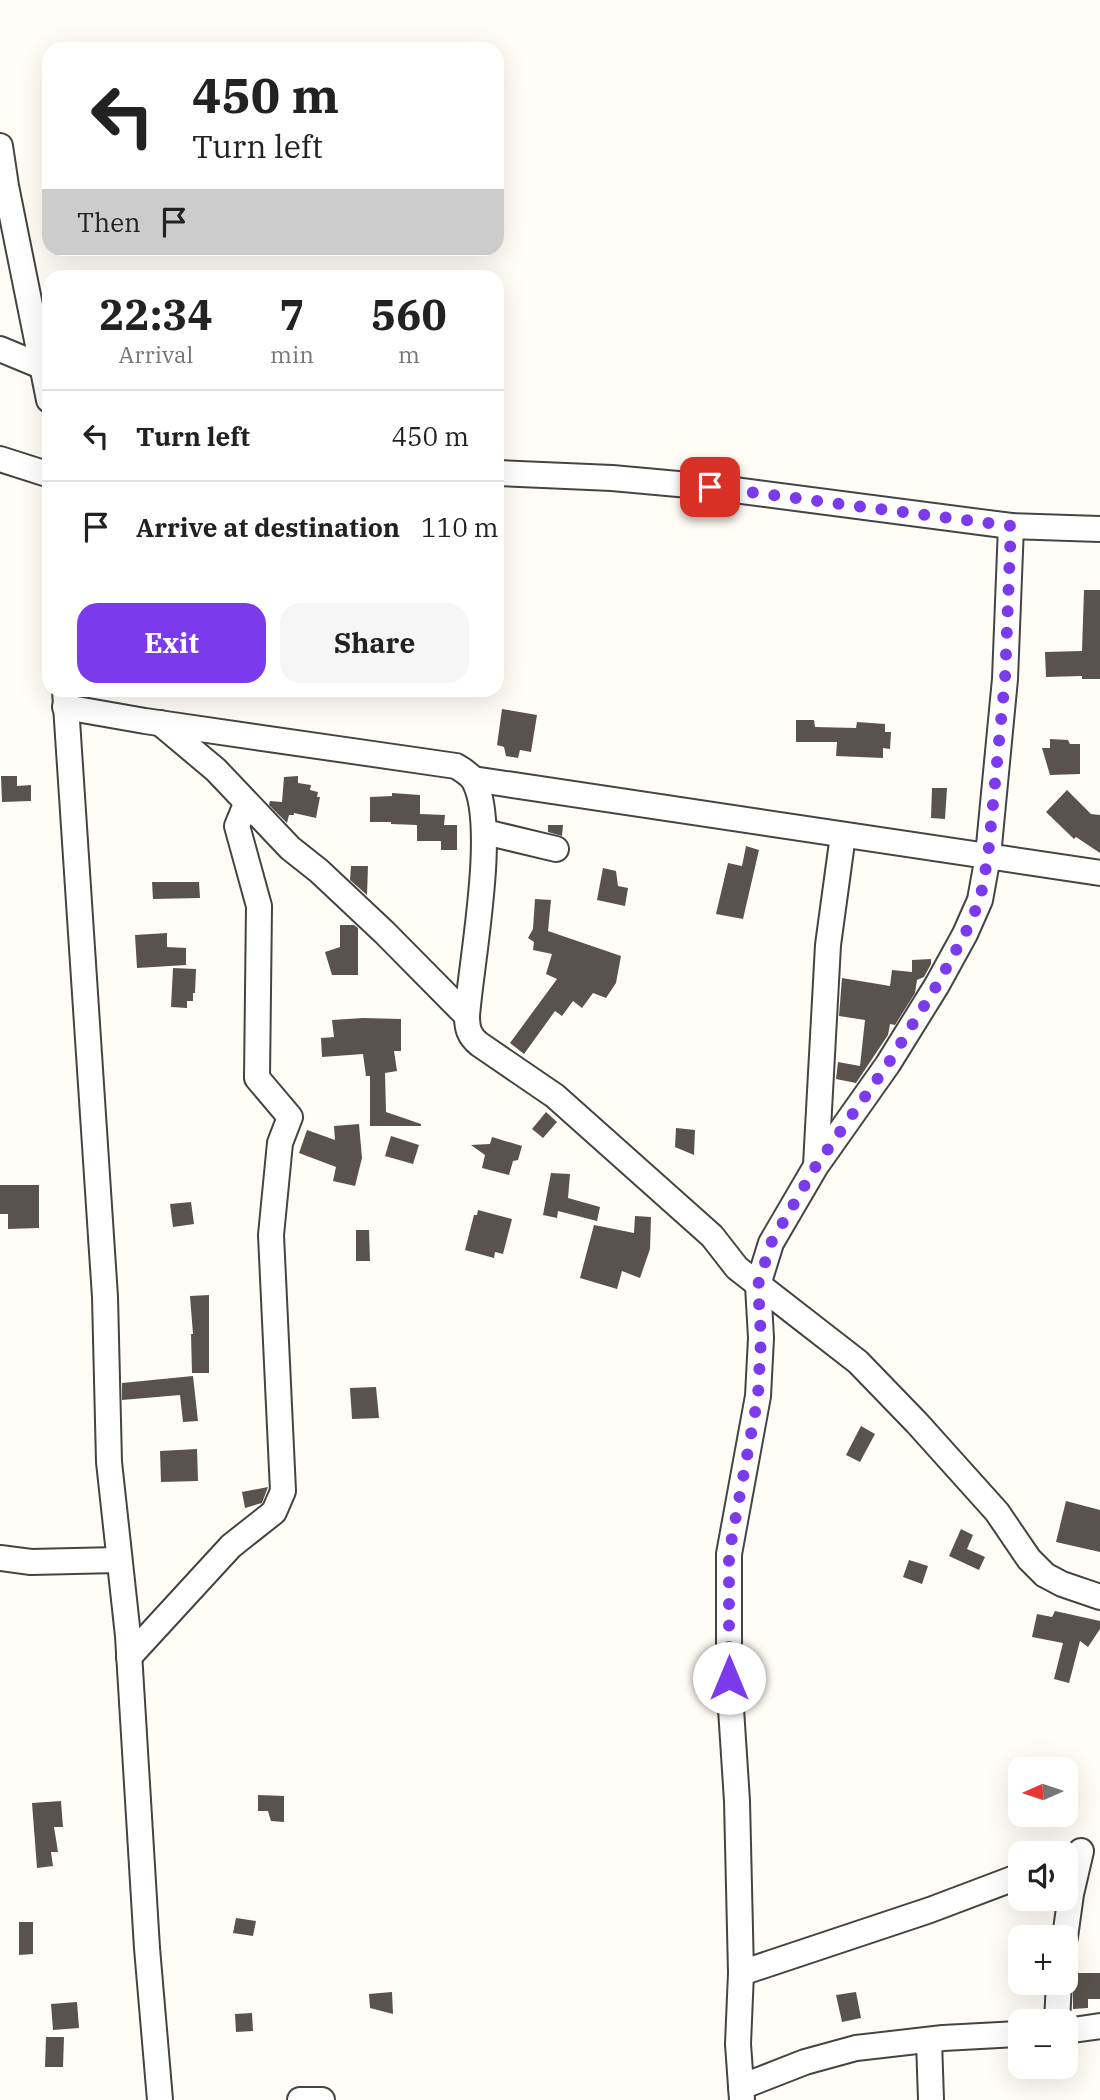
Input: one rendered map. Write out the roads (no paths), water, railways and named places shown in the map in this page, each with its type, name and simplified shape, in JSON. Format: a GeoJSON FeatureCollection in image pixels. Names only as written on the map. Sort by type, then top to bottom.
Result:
{"type":"FeatureCollection","features":[{"type":"Feature","properties":{"kind":"street"},"geometry":{"type":"LineString","coordinates":[[0,146],[42,370]]}},
{"type":"Feature","properties":{"kind":"street"},"geometry":{"type":"LineString","coordinates":[[0,349],[41,366]]}},
{"type":"Feature","properties":{"kind":"street"},"geometry":{"type":"LineString","coordinates":[[0,459],[42,476]]}},
{"type":"Feature","properties":{"kind":"street"},"geometry":{"type":"LineString","coordinates":[[504,472],[710,487],[1011,526],[1100,529]]}},
{"type":"Feature","properties":{"kind":"street"},"geometry":{"type":"LineString","coordinates":[[1008,2035],[943,2038],[828,2054],[742,2094],[738,2044],[741,1973],[737,1801],[729,1678],[729,1554],[758,1396],[761,1338],[758,1285],[771,1243],[816,1166],[888,1064],[943,975],[976,909],[988,856],[1005,679],[1011,526]]}},
{"type":"Feature","properties":{"kind":"street"},"geometry":{"type":"LineString","coordinates":[[160,2100],[147,1948],[129,1657],[109,1462],[105,1297],[65,698],[160,723],[456,766],[466,771],[478,791],[485,832],[467,1016],[469,1031],[475,1041],[555,1096],[712,1236],[737,1268],[858,1362],[997,1512],[1029,1559],[1045,1575],[1100,1597]]}},
{"type":"Feature","properties":{"kind":"street"},"geometry":{"type":"LineString","coordinates":[[160,723],[216,770],[290,848],[319,871],[385,933],[467,1016]]}},
{"type":"Feature","properties":{"kind":"street"},"geometry":{"type":"LineString","coordinates":[[472,779],[1100,873]]}},
{"type":"Feature","properties":{"kind":"street"},"geometry":{"type":"LineString","coordinates":[[129,1657],[231,1546],[274,1512],[283,1491],[271,1235],[280,1143],[290,1117],[257,1078],[259,906],[237,826],[246,804]]}},
{"type":"Feature","properties":{"kind":"street"},"geometry":{"type":"LineString","coordinates":[[485,832],[556,849]]}},
{"type":"Feature","properties":{"kind":"street"},"geometry":{"type":"LineString","coordinates":[[816,1166],[828,945],[844,835]]}},
{"type":"Feature","properties":{"kind":"street"},"geometry":{"type":"LineString","coordinates":[[0,1558],[31,1562],[118,1560]]}},
{"type":"Feature","properties":{"kind":"street"},"geometry":{"type":"LineString","coordinates":[[1067,1925],[1082,1850]]}},
{"type":"Feature","properties":{"kind":"street"},"geometry":{"type":"LineString","coordinates":[[741,1973],[930,1910],[1008,1881]]}},
{"type":"Feature","properties":{"kind":"street"},"geometry":{"type":"LineString","coordinates":[[1078,2029],[1100,2026]]}},
{"type":"Feature","properties":{"kind":"street"},"geometry":{"type":"LineString","coordinates":[[929,2041],[931,2100]]}},
{"type":"Feature","properties":{"kind":"street"},"geometry":{"type":"LineString","coordinates":[[300,2100],[322,2100]]}}]}
